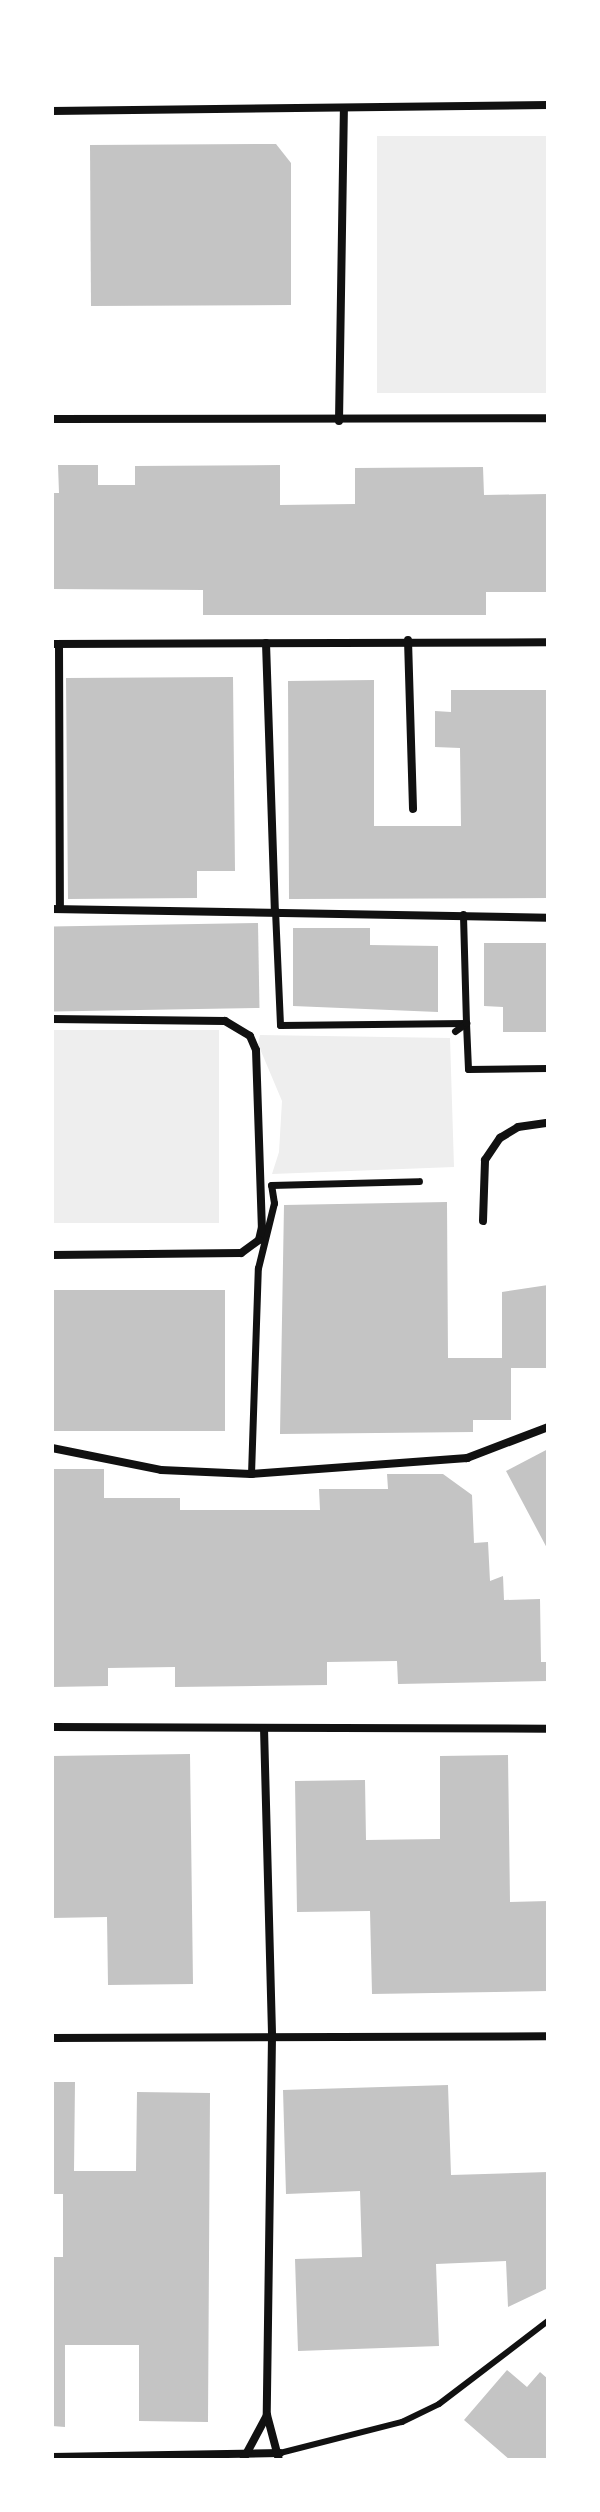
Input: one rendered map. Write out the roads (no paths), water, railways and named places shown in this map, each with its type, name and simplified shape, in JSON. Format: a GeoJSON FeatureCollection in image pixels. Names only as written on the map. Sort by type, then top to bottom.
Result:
{"type":"FeatureCollection","features":[{"type":"Feature","properties":{"kind":"street"},"geometry":{"type":"LineString","coordinates":[[52,111],[344,110],[548,105]]}},
{"type":"Feature","properties":{"kind":"street"},"geometry":{"type":"LineString","coordinates":[[339,421],[344,110]]}},
{"type":"Feature","properties":{"kind":"street"},"geometry":{"type":"LineString","coordinates":[[52,419],[339,421],[548,418]]}},
{"type":"Feature","properties":{"kind":"street"},"geometry":{"type":"LineString","coordinates":[[548,642],[408,640],[56,644],[56,909],[275,910],[548,918]]}},
{"type":"Feature","properties":{"kind":"street"},"geometry":{"type":"LineString","coordinates":[[408,640],[413,809]]}},
{"type":"Feature","properties":{"kind":"street"},"geometry":{"type":"LineString","coordinates":[[266,643],[280,1025],[466,1023]]}},
{"type":"Feature","properties":{"kind":"street"},"geometry":{"type":"LineString","coordinates":[[463,914],[468,1069],[548,1068]]}},
{"type":"Feature","properties":{"kind":"street"},"geometry":{"type":"LineString","coordinates":[[52,1019],[225,1021],[250,1036],[256,1050],[262,1227],[259,1240],[241,1253],[52,1255]]}},
{"type":"Feature","properties":{"kind":"street"},"geometry":{"type":"LineString","coordinates":[[455,1031],[466,1023]]}},
{"type":"Feature","properties":{"kind":"street"},"geometry":{"type":"LineString","coordinates":[[483,1221],[485,1160],[492,1149],[518,1127],[548,1123]]}},
{"type":"Feature","properties":{"kind":"street"},"geometry":{"type":"LineString","coordinates":[[251,1474],[258,1268],[274,1203],[271,1185],[419,1181]]}},
{"type":"Feature","properties":{"kind":"street"},"geometry":{"type":"LineString","coordinates":[[52,1448],[161,1470],[251,1474],[467,1458],[548,1427]]}},
{"type":"Feature","properties":{"kind":"street"},"geometry":{"type":"LineString","coordinates":[[52,1727],[548,1729]]}},
{"type":"Feature","properties":{"kind":"street"},"geometry":{"type":"LineString","coordinates":[[52,2457],[280,2457],[267,2415],[272,2036],[264,1728]]}},
{"type":"Feature","properties":{"kind":"street"},"geometry":{"type":"LineString","coordinates":[[52,2038],[548,2036]]}},
{"type":"Feature","properties":{"kind":"street"},"geometry":{"type":"LineString","coordinates":[[243,2457],[267,2415]]}},
{"type":"Feature","properties":{"kind":"lane"},"geometry":{"type":"LineString","coordinates":[[280,2457],[402,2422],[439,2404],[548,2321]]}}]}
